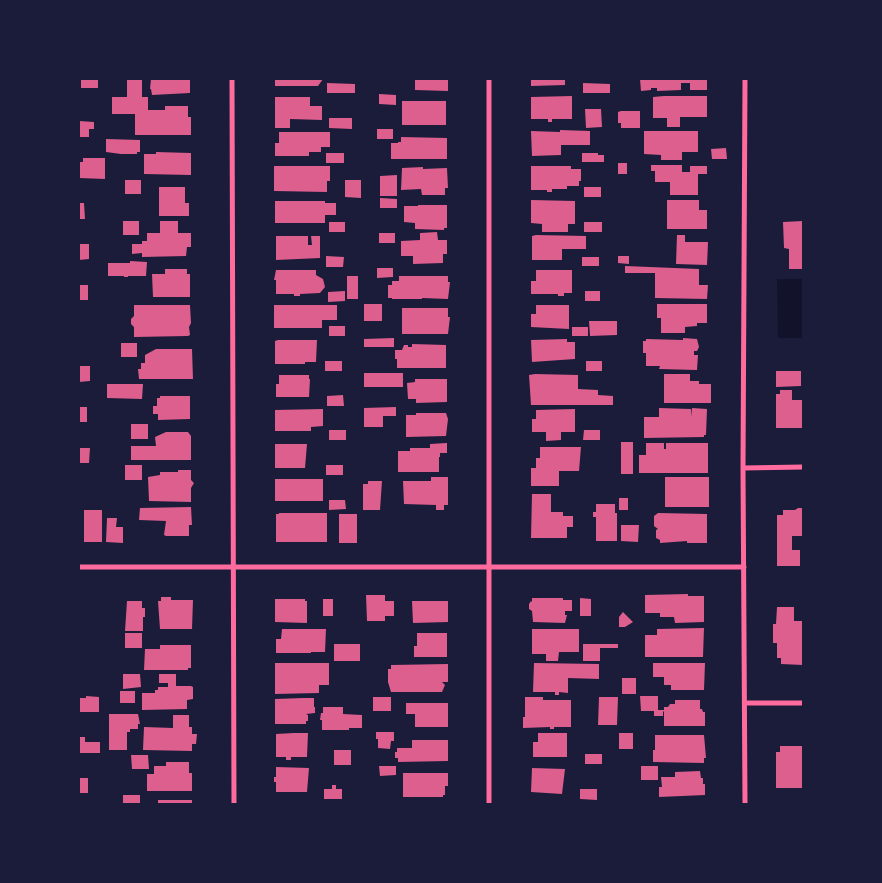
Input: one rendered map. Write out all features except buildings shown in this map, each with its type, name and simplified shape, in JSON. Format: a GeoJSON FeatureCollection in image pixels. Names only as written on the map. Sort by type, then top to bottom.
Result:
{"type":"FeatureCollection","features":[{"type":"Feature","properties":{"kind":"street"},"geometry":{"type":"LineString","coordinates":[[232,79],[234,804]]}},
{"type":"Feature","properties":{"kind":"street"},"geometry":{"type":"LineString","coordinates":[[489,79],[489,804]]}},
{"type":"Feature","properties":{"kind":"street"},"geometry":{"type":"LineString","coordinates":[[745,79],[743,468],[745,804]]}},
{"type":"Feature","properties":{"kind":"street"},"geometry":{"type":"LineString","coordinates":[[743,468],[803,467]]}},
{"type":"Feature","properties":{"kind":"street"},"geometry":{"type":"LineString","coordinates":[[79,567],[744,567]]}},
{"type":"Feature","properties":{"kind":"street"},"geometry":{"type":"LineString","coordinates":[[745,703],[803,703]]}},
{"type":"Feature","properties":{"kind":"shaded area"},"geometry":{"type":"Polygon","coordinates":[[[777,279],[803,279],[803,338],[778,338],[777,279]]]}}]}
